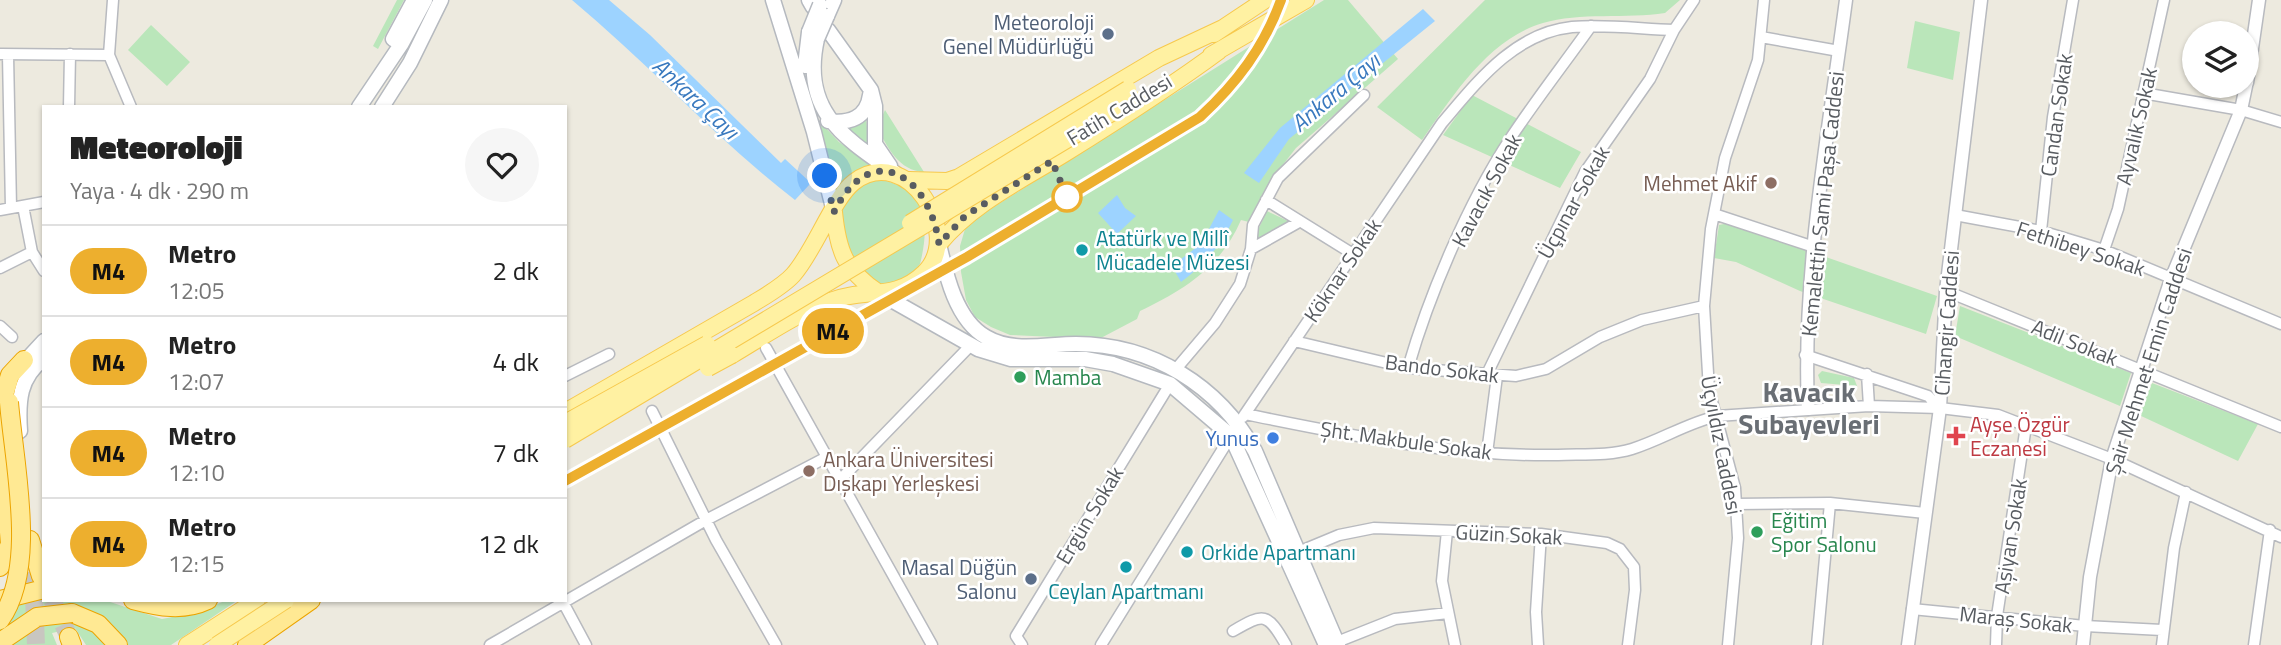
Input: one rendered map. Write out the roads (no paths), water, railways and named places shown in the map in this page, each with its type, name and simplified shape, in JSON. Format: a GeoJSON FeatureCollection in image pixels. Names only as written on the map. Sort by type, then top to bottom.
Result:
{"type":"FeatureCollection","features":[{"type":"Feature","properties":{"kind":"highway"},"geometry":{"type":"LineString","coordinates":[[0,620],[15,588],[22,546],[4,405],[10,375],[24,359]]}},
{"type":"Feature","properties":{"kind":"highway"},"geometry":{"type":"LineString","coordinates":[[0,425],[3,496],[10,544],[0,567]]}},
{"type":"Feature","properties":{"kind":"highway"},"geometry":{"type":"LineString","coordinates":[[0,600],[39,579],[30,540]]}},
{"type":"Feature","properties":{"kind":"highway"},"geometry":{"type":"LineString","coordinates":[[143,602],[174,608],[203,603]]}},
{"type":"Feature","properties":{"kind":"highway"},"geometry":{"type":"LineString","coordinates":[[247,645],[308,602]]}},
{"type":"Feature","properties":{"kind":"highway"},"geometry":{"type":"LineString","coordinates":[[0,642],[45,614],[72,613],[98,624],[118,645]]}},
{"type":"Feature","properties":{"kind":"main road"},"geometry":{"type":"LineString","coordinates":[[349,105],[392,41],[414,0]]}},
{"type":"Feature","properties":{"kind":"main road"},"geometry":{"type":"LineString","coordinates":[[360,105],[402,43],[425,0]]}},
{"type":"Feature","properties":{"kind":"main road"},"geometry":{"type":"LineString","coordinates":[[372,105],[401,61],[433,0]]}},
{"type":"Feature","properties":{"kind":"main road"},"geometry":{"type":"LineString","coordinates":[[383,105],[410,63],[441,0]]}},
{"type":"Feature","properties":{"kind":"main road"},"geometry":{"type":"LineString","coordinates":[[773,0],[814,132],[834,212],[839,246],[846,264],[860,281],[970,346],[1011,359],[1085,359],[1114,364],[1170,384],[1231,436],[1334,644]]}},
{"type":"Feature","properties":{"kind":"main road"},"geometry":{"type":"LineString","coordinates":[[814,132],[804,62],[818,16],[834,0]]}},
{"type":"Feature","properties":{"kind":"main road","name":"Fatih Caddesi"},"geometry":{"type":"LineString","coordinates":[[567,439],[1131,94],[1265,0]]}},
{"type":"Feature","properties":{"kind":"main road","name":"Fatih Caddesi"},"geometry":{"type":"LineString","coordinates":[[567,422],[783,302],[1131,94],[1219,51],[1306,0]]}},
{"type":"Feature","properties":{"kind":"main road"},"geometry":{"type":"LineString","coordinates":[[818,16],[871,90],[875,106],[875,144],[932,214],[947,281],[968,320],[985,337],[1011,346],[1105,346],[1155,359],[1176,369],[1242,418],[1334,644]]}},
{"type":"Feature","properties":{"kind":"main road"},"geometry":{"type":"LineString","coordinates":[[818,16],[814,79],[821,107],[828,121],[848,141],[902,176]]}},
{"type":"Feature","properties":{"kind":"main road"},"geometry":{"type":"LineString","coordinates":[[567,411],[714,327],[792,276],[843,194],[854,182],[872,172],[947,181],[959,177],[1159,58],[1223,29]]}},
{"type":"Feature","properties":{"kind":"main road"},"geometry":{"type":"LineString","coordinates":[[567,447],[829,301],[852,295],[905,289],[936,258],[939,244],[955,225],[984,203],[1138,109],[1219,51]]}},
{"type":"Feature","properties":{"kind":"main road"},"geometry":{"type":"LineString","coordinates":[[828,121],[852,121],[863,114],[871,90]]}},
{"type":"Feature","properties":{"kind":"main road"},"geometry":{"type":"LineString","coordinates":[[24,359],[42,343]]}},
{"type":"Feature","properties":{"kind":"main road"},"geometry":{"type":"LineString","coordinates":[[30,540],[19,395],[30,372],[42,361]]}},
{"type":"Feature","properties":{"kind":"main road"},"geometry":{"type":"LineString","coordinates":[[187,645],[254,602]]}},
{"type":"Feature","properties":{"kind":"main road"},"geometry":{"type":"LineString","coordinates":[[217,645],[283,602]]}},
{"type":"Feature","properties":{"kind":"street"},"geometry":{"type":"LineString","coordinates":[[113,0],[110,55],[130,105]]}},
{"type":"Feature","properties":{"kind":"street","name":"Üçpınar Sokak"},"geometry":{"type":"LineString","coordinates":[[1487,453],[1492,375],[1585,172],[1650,79],[1674,30],[1694,0]]}},
{"type":"Feature","properties":{"kind":"street","name":"Üçyıldız Caddesi"},"geometry":{"type":"LineString","coordinates":[[1728,645],[1738,538],[1736,503],[1709,390],[1704,306],[1714,214],[1725,158],[1746,100],[1761,37],[1764,0]]}},
{"type":"Feature","properties":{"kind":"street","name":"Kemalettin Sami Paşa Caddesi"},"geometry":{"type":"LineString","coordinates":[[1808,409],[1805,355],[1814,247],[1846,0]]}},
{"type":"Feature","properties":{"kind":"street","name":"Cihangir Caddesi"},"geometry":{"type":"LineString","coordinates":[[1908,645],[1940,408],[1946,291],[1981,0]]}},
{"type":"Feature","properties":{"kind":"street","name":"Candan Sokak"},"geometry":{"type":"LineString","coordinates":[[2041,231],[2053,117],[2073,0]]}},
{"type":"Feature","properties":{"kind":"street","name":"Ayvalık Sokak"},"geometry":{"type":"LineString","coordinates":[[2104,250],[2118,209],[2164,0]]}},
{"type":"Feature","properties":{"kind":"street","name":"Şair Mehmet Emin Caddesi"},"geometry":{"type":"LineString","coordinates":[[2256,21],[2259,0]]}},
{"type":"Feature","properties":{"kind":"street","name":"Kavacık Sokak"},"geometry":{"type":"LineString","coordinates":[[1408,368],[1418,334],[1475,202],[1509,140],[1591,26]]}},
{"type":"Feature","properties":{"kind":"street","name":"Köknar Sokak"},"geometry":{"type":"LineString","coordinates":[[1101,645],[1242,418],[1442,123],[1481,78],[1507,55],[1536,37],[1570,27],[1674,30]]}},
{"type":"Feature","properties":{"kind":"street"},"geometry":{"type":"LineString","coordinates":[[1761,37],[1839,51]]}},
{"type":"Feature","properties":{"kind":"street"},"geometry":{"type":"LineString","coordinates":[[69,105],[70,54]]}},
{"type":"Feature","properties":{"kind":"street"},"geometry":{"type":"LineString","coordinates":[[42,202],[5,209],[4,55],[110,55]]}},
{"type":"Feature","properties":{"kind":"street"},"geometry":{"type":"LineString","coordinates":[[2143,93],[2241,110],[2281,122]]}},
{"type":"Feature","properties":{"kind":"street"},"geometry":{"type":"LineString","coordinates":[[1176,369],[1214,323],[1240,284],[1251,248],[1253,225],[1278,178],[1364,95]]}},
{"type":"Feature","properties":{"kind":"street","name":"Şair Mehmet Emin Caddesi"},"geometry":{"type":"LineString","coordinates":[[2082,645],[2090,578],[2112,459],[2171,279],[2244,98]]}},
{"type":"Feature","properties":{"kind":"street"},"geometry":{"type":"LineString","coordinates":[[1266,200],[1353,254]]}},
{"type":"Feature","properties":{"kind":"street"},"geometry":{"type":"LineString","coordinates":[[23,206],[32,252],[42,268]]}},
{"type":"Feature","properties":{"kind":"street"},"geometry":{"type":"LineString","coordinates":[[1714,214],[1814,247]]}},
{"type":"Feature","properties":{"kind":"street","name":"Fethibey Sokak"},"geometry":{"type":"LineString","coordinates":[[1955,215],[2041,231],[2104,250],[2280,321]]}},
{"type":"Feature","properties":{"kind":"street"},"geometry":{"type":"LineString","coordinates":[[1251,248],[1299,222]]}},
{"type":"Feature","properties":{"kind":"street"},"geometry":{"type":"LineString","coordinates":[[0,268],[32,252]]}},
{"type":"Feature","properties":{"kind":"street","name":"Adil Sokak"},"geometry":{"type":"LineString","coordinates":[[1946,291],[2281,427]]}},
{"type":"Feature","properties":{"kind":"street","name":"Bando Sokak"},"geometry":{"type":"LineString","coordinates":[[1294,341],[1408,368],[1516,376],[1546,369],[1600,337],[1642,320],[1704,306]]}},
{"type":"Feature","properties":{"kind":"street"},"geometry":{"type":"LineString","coordinates":[[0,326],[12,337]]}},
{"type":"Feature","properties":{"kind":"street"},"geometry":{"type":"LineString","coordinates":[[840,480],[970,346]]}},
{"type":"Feature","properties":{"kind":"street"},"geometry":{"type":"LineString","coordinates":[[766,348],[932,645]]}},
{"type":"Feature","properties":{"kind":"street"},"geometry":{"type":"LineString","coordinates":[[567,375],[609,354]]}},
{"type":"Feature","properties":{"kind":"street"},"geometry":{"type":"LineString","coordinates":[[1805,355],[1928,396],[1940,408]]}},
{"type":"Feature","properties":{"kind":"street"},"geometry":{"type":"LineString","coordinates":[[1867,374],[1868,406]]}},
{"type":"Feature","properties":{"kind":"street","name":"Ergün Sokak"},"geometry":{"type":"LineString","coordinates":[[1022,645],[1016,636],[1170,384]]}},
{"type":"Feature","properties":{"kind":"street","name":"Şht. Makbule Sokak"},"geometry":{"type":"LineString","coordinates":[[1242,418],[1487,453],[1597,454],[1632,449],[1695,421],[1717,416],[1868,406],[1940,408],[1998,415],[2112,459],[2281,537]]}},
{"type":"Feature","properties":{"kind":"street"},"geometry":{"type":"LineString","coordinates":[[652,411],[706,520],[775,645]]}},
{"type":"Feature","properties":{"kind":"street","name":"Aşiyan Sokak"},"geometry":{"type":"LineString","coordinates":[[1996,645],[1997,616],[2026,426]]}},
{"type":"Feature","properties":{"kind":"street"},"geometry":{"type":"LineString","coordinates":[[490,645],[706,520],[827,457]]}},
{"type":"Feature","properties":{"kind":"street"},"geometry":{"type":"LineString","coordinates":[[2162,645],[2174,548],[2186,492]]}},
{"type":"Feature","properties":{"kind":"street"},"geometry":{"type":"LineString","coordinates":[[1736,503],[1830,503],[1925,513]]}},
{"type":"Feature","properties":{"kind":"street"},"geometry":{"type":"LineString","coordinates":[[1817,645],[1830,503]]}},
{"type":"Feature","properties":{"kind":"street","name":"Güzin Sokak"},"geometry":{"type":"LineString","coordinates":[[1298,552],[1339,535],[1374,528],[1541,534],[1607,542],[1620,549],[1631,560],[1635,590],[1628,645]]}},
{"type":"Feature","properties":{"kind":"street"},"geometry":{"type":"LineString","coordinates":[[2254,645],[2270,530]]}},
{"type":"Feature","properties":{"kind":"street"},"geometry":{"type":"LineString","coordinates":[[1447,531],[1443,581],[1455,645]]}},
{"type":"Feature","properties":{"kind":"street"},"geometry":{"type":"LineString","coordinates":[[1538,645],[1536,612],[1541,534]]}},
{"type":"Feature","properties":{"kind":"street"},"geometry":{"type":"LineString","coordinates":[[564,604],[586,645]]}},
{"type":"Feature","properties":{"kind":"street","name":"Maraş Sokak"},"geometry":{"type":"LineString","coordinates":[[1912,609],[2085,626],[2162,630]]}},
{"type":"Feature","properties":{"kind":"street"},"geometry":{"type":"LineString","coordinates":[[1334,644],[1395,619],[1448,613]]}},
{"type":"Feature","properties":{"kind":"street"},"geometry":{"type":"LineString","coordinates":[[1233,631],[1257,617],[1266,618],[1274,624],[1286,645]]}},
{"type":"Feature","properties":{"kind":"water","name":"Ankara Çayı"},"geometry":{"type":"Polygon","coordinates":[[[572,0],[609,0],[650,35],[781,163],[785,159],[811,183],[795,200],[738,152],[572,0]]]}},
{"type":"Feature","properties":{"kind":"water","name":"Ankara Çayı"},"geometry":{"type":"Polygon","coordinates":[[[1423,9],[1435,21],[1289,139],[1259,183],[1244,173],[1280,128],[1423,9]]]}},
{"type":"Feature","properties":{"kind":"water"},"geometry":{"type":"Polygon","coordinates":[[[1117,195],[1125,208],[1136,216],[1117,234],[1098,213],[1117,195]]]}},
{"type":"Feature","properties":{"kind":"water"},"geometry":{"type":"Polygon","coordinates":[[[1219,210],[1233,220],[1228,230],[1211,254],[1181,282],[1172,266],[1201,244],[1219,210]]]}},
{"type":"Feature","properties":{"kind":"tunnel"},"geometry":{"type":"LineString","coordinates":[[33,572],[36,645]]}},
{"type":"Feature","properties":{"kind":"tunnel"},"geometry":{"type":"LineString","coordinates":[[53,602],[69,637]]}},
{"type":"Feature","properties":{"kind":"metro line","name":"M4"},"geometry":{"type":"LineString","coordinates":[[567,480],[967,257],[1200,117],[1221,98],[1257,54],[1281,0]]}},
{"type":"Feature","properties":{"kind":"place","name":"Meteoroloji Genel Müdürlüğü"},"geometry":{"type":"Point","coordinates":[1108,34]}},
{"type":"Feature","properties":{"kind":"place","name":"Mehmet Akif"},"geometry":{"type":"Point","coordinates":[1771,183]}},
{"type":"Feature","properties":{"kind":"place","name":"Atatürk ve Millî Mücadele Müzesi"},"geometry":{"type":"Point","coordinates":[1082,250]}},
{"type":"Feature","properties":{"kind":"place","name":"Mamba"},"geometry":{"type":"Point","coordinates":[1020,377]}},
{"type":"Feature","properties":{"kind":"place","name":"Ayşe Özgür Eczanesi"},"geometry":{"type":"Point","coordinates":[1956,436]}},
{"type":"Feature","properties":{"kind":"place","name":"Yunus"},"geometry":{"type":"Point","coordinates":[1273,438]}},
{"type":"Feature","properties":{"kind":"place","name":"Ankara Üniversitesi Dışkapı Yerleşkesi"},"geometry":{"type":"Point","coordinates":[809,471]}},
{"type":"Feature","properties":{"kind":"place","name":"Eğitim Spor Salonu"},"geometry":{"type":"Point","coordinates":[1757,532]}},
{"type":"Feature","properties":{"kind":"place","name":"Orkide Apartmanı"},"geometry":{"type":"Point","coordinates":[1187,552]}},
{"type":"Feature","properties":{"kind":"place","name":"Ceylan Apartmanı"},"geometry":{"type":"Point","coordinates":[1126,567]}},
{"type":"Feature","properties":{"kind":"place","name":"Masal Düğün Salonu"},"geometry":{"type":"Point","coordinates":[1031,579]}},
{"type":"Feature","properties":{"kind":"district","name":"Kavacık Subayevleri"},"geometry":{"type":"Point","coordinates":[1809,407]}}]}
